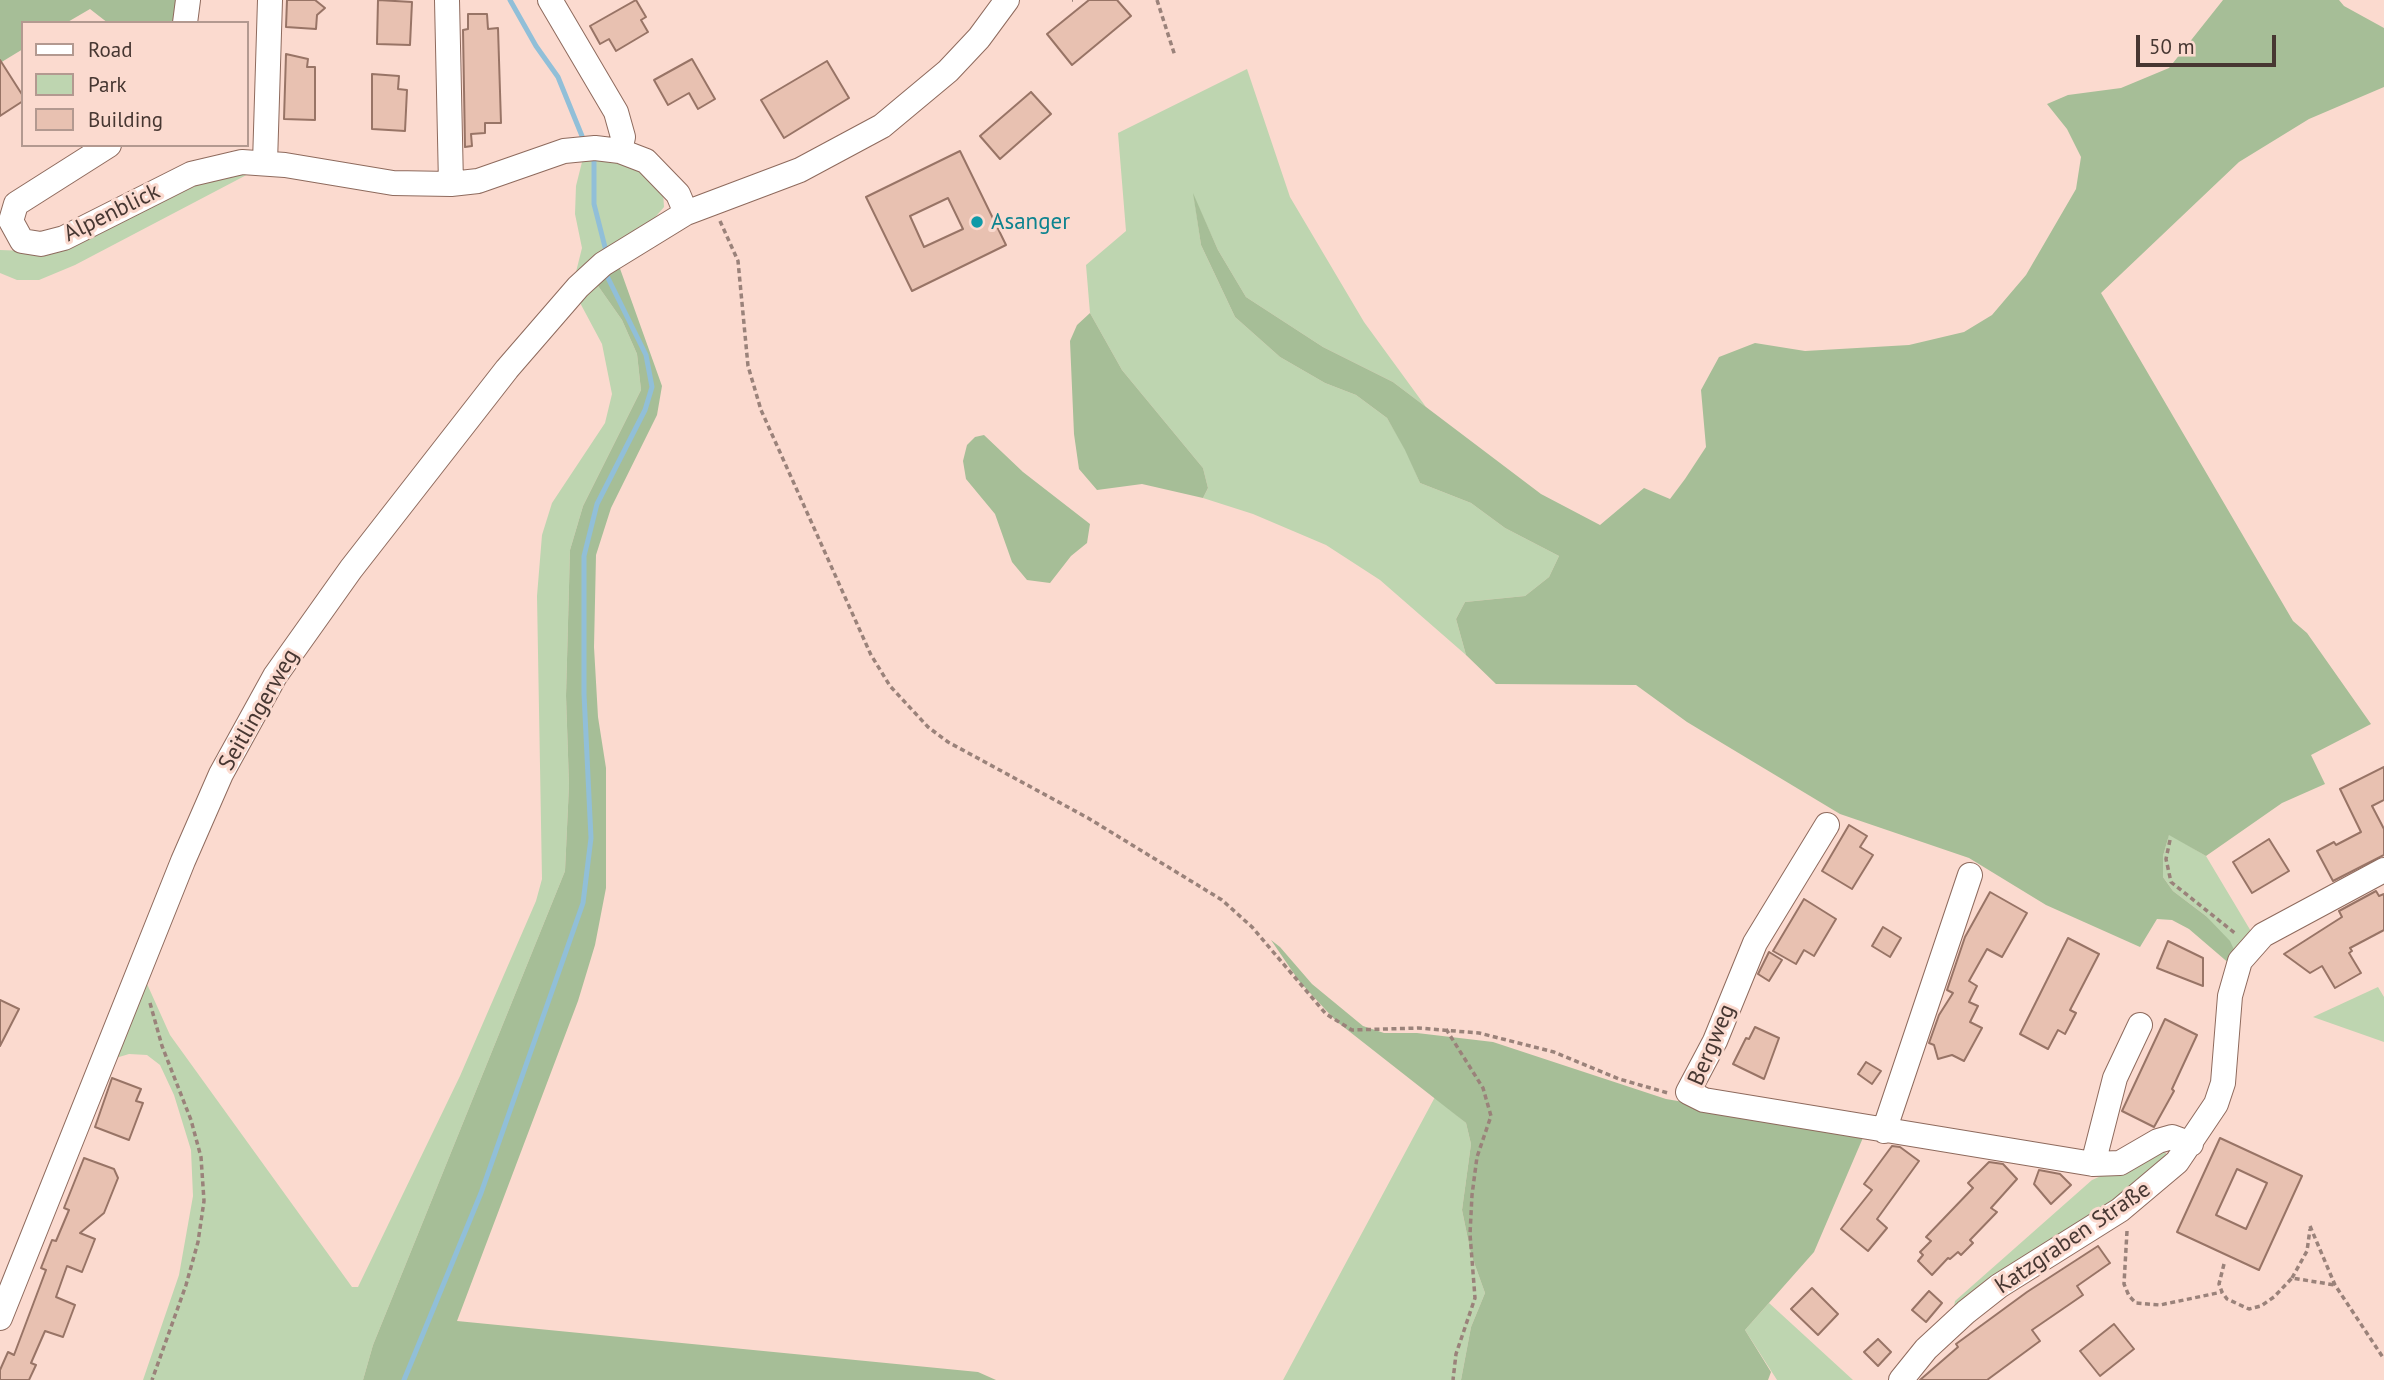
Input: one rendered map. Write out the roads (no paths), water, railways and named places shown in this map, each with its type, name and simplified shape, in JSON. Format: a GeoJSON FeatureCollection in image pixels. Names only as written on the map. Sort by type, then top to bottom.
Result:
{"type":"FeatureCollection","features":[{"type":"Feature","properties":{"kind":"street"},"geometry":{"type":"LineString","coordinates":[[185,21],[188,0]]}},
{"type":"Feature","properties":{"kind":"street"},"geometry":{"type":"LineString","coordinates":[[265,163],[270,0]]}},
{"type":"Feature","properties":{"kind":"street"},"geometry":{"type":"LineString","coordinates":[[447,0],[451,184]]}},
{"type":"Feature","properties":{"kind":"street"},"geometry":{"type":"LineString","coordinates":[[550,0],[616,112],[623,136],[620,151]]}},
{"type":"Feature","properties":{"kind":"street","name":"Seitlingerweg"},"geometry":{"type":"LineString","coordinates":[[0,1318],[133,985],[221,774],[302,635],[507,369],[550,317],[603,264],[685,213],[800,170],[882,126],[948,71],[979,38],[1007,0]]}},
{"type":"Feature","properties":{"kind":"street","name":"Alpenblick"},"geometry":{"type":"LineString","coordinates":[[106,147],[16,204],[7,236],[41,244],[64,238],[191,174],[215,167],[265,163],[393,183],[451,184],[478,181],[564,151],[595,148],[620,151],[646,161],[678,194],[685,213]]}},
{"type":"Feature","properties":{"kind":"street","name":"Bergweg"},"geometry":{"type":"LineString","coordinates":[[1826,825],[1755,943],[1715,1041],[1688,1092],[1704,1100],[2093,1164],[2120,1163],[2158,1141],[2172,1137],[2191,1144]]}},
{"type":"Feature","properties":{"kind":"street","name":"Katzgraben Straße"},"geometry":{"type":"LineString","coordinates":[[1901,1380],[1926,1349],[1999,1286],[2120,1210],[2159,1180],[2191,1144],[2216,1104],[2223,1083],[2234,976],[2249,947],[2282,923],[2384,870]]}},
{"type":"Feature","properties":{"kind":"street"},"geometry":{"type":"LineString","coordinates":[[1884,1131],[1970,875]]}},
{"type":"Feature","properties":{"kind":"street"},"geometry":{"type":"LineString","coordinates":[[2093,1164],[2115,1078],[2140,1025]]}},
{"type":"Feature","properties":{"kind":"waterway"},"geometry":{"type":"LineString","coordinates":[[510,0],[536,46],[558,77],[582,136]]}},
{"type":"Feature","properties":{"kind":"waterway"},"geometry":{"type":"LineString","coordinates":[[594,161],[594,204],[606,251]]}},
{"type":"Feature","properties":{"kind":"waterway"},"geometry":{"type":"LineString","coordinates":[[404,1380],[481,1193],[583,903],[591,838],[584,694],[584,556],[597,504],[645,410],[652,387],[646,355],[607,276]]}},
{"type":"Feature","properties":{"kind":"place","name":"Asanger"},"geometry":{"type":"Point","coordinates":[977,222]}}]}
